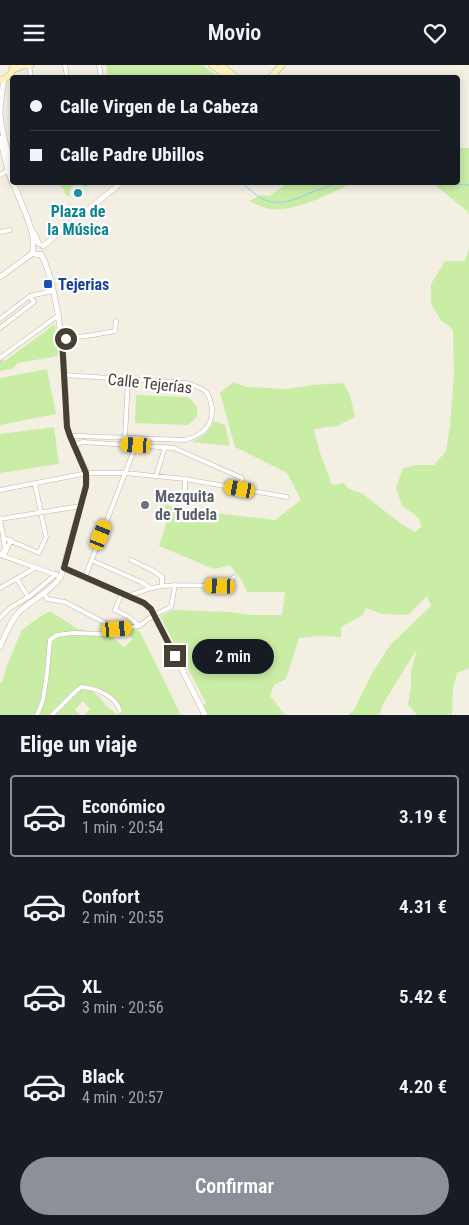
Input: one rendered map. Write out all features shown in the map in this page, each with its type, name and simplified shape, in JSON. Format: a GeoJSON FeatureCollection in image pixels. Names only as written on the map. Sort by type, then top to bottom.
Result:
{"type":"FeatureCollection","features":[{"type":"Feature","properties":{"kind":"main road"},"geometry":{"type":"LineString","coordinates":[[2,80],[11,74],[13,68],[30,65]]}},
{"type":"Feature","properties":{"kind":"main road"},"geometry":{"type":"LineString","coordinates":[[212,65],[224,75]]}},
{"type":"Feature","properties":{"kind":"main road"},"geometry":{"type":"LineString","coordinates":[[221,65],[234,75]]}},
{"type":"Feature","properties":{"kind":"main road"},"geometry":{"type":"LineString","coordinates":[[272,75],[281,65]]}},
{"type":"Feature","properties":{"kind":"street"},"geometry":{"type":"LineString","coordinates":[[2,80],[1,124],[10,156]]}},
{"type":"Feature","properties":{"kind":"street"},"geometry":{"type":"LineString","coordinates":[[0,138],[10,171],[0,175]]}},
{"type":"Feature","properties":{"kind":"street"},"geometry":{"type":"LineString","coordinates":[[14,185],[30,229],[38,245],[44,249],[41,254]]}},
{"type":"Feature","properties":{"kind":"street"},"geometry":{"type":"LineString","coordinates":[[0,277],[33,253],[32,249],[119,185]]}},
{"type":"Feature","properties":{"kind":"street"},"geometry":{"type":"LineString","coordinates":[[0,232],[10,230]]}},
{"type":"Feature","properties":{"kind":"street"},"geometry":{"type":"LineString","coordinates":[[33,253],[41,254]]}},
{"type":"Feature","properties":{"kind":"street"},"geometry":{"type":"LineString","coordinates":[[0,617],[58,575],[64,568],[86,486],[86,473],[67,427],[59,315],[46,263],[41,254]]}},
{"type":"Feature","properties":{"kind":"street"},"geometry":{"type":"LineString","coordinates":[[0,319],[30,297],[53,291]]}},
{"type":"Feature","properties":{"kind":"street"},"geometry":{"type":"LineString","coordinates":[[0,329],[34,302],[30,297]]}},
{"type":"Feature","properties":{"kind":"street"},"geometry":{"type":"LineString","coordinates":[[0,358],[59,315]]}},
{"type":"Feature","properties":{"kind":"street"},"geometry":{"type":"LineString","coordinates":[[62,339],[115,331],[116,321]]}},
{"type":"Feature","properties":{"kind":"street","name":"Calle Tejerías"},"geometry":{"type":"LineString","coordinates":[[64,375],[186,383],[199,387],[206,393],[211,403],[212,415],[209,425],[195,437],[184,440],[70,436]]}},
{"type":"Feature","properties":{"kind":"street"},"geometry":{"type":"LineString","coordinates":[[125,438],[128,379]]}},
{"type":"Feature","properties":{"kind":"street"},"geometry":{"type":"LineString","coordinates":[[74,445],[83,442],[174,448],[242,478],[240,489]]}},
{"type":"Feature","properties":{"kind":"street"},"geometry":{"type":"LineString","coordinates":[[85,577],[136,445]]}},
{"type":"Feature","properties":{"kind":"street"},"geometry":{"type":"LineString","coordinates":[[156,476],[165,447]]}},
{"type":"Feature","properties":{"kind":"street"},"geometry":{"type":"LineString","coordinates":[[0,490],[86,473],[126,473],[185,479],[287,497]]}},
{"type":"Feature","properties":{"kind":"street"},"geometry":{"type":"LineString","coordinates":[[179,500],[185,496],[185,479]]}},
{"type":"Feature","properties":{"kind":"street"},"geometry":{"type":"LineString","coordinates":[[4,538],[39,553],[41,550],[46,537],[35,484]]}},
{"type":"Feature","properties":{"kind":"street"},"geometry":{"type":"LineString","coordinates":[[2,556],[4,538],[0,518],[81,506]]}},
{"type":"Feature","properties":{"kind":"street"},"geometry":{"type":"LineString","coordinates":[[2,556],[11,540]]}},
{"type":"Feature","properties":{"kind":"street"},"geometry":{"type":"LineString","coordinates":[[2,556],[58,575]]}},
{"type":"Feature","properties":{"kind":"street"},"geometry":{"type":"LineString","coordinates":[[91,560],[150,588]]}},
{"type":"Feature","properties":{"kind":"street"},"geometry":{"type":"LineString","coordinates":[[131,560],[162,577],[162,586]]}},
{"type":"Feature","properties":{"kind":"street"},"geometry":{"type":"LineString","coordinates":[[0,587],[35,568]]}},
{"type":"Feature","properties":{"kind":"street"},"geometry":{"type":"LineString","coordinates":[[64,568],[144,603],[151,609],[205,715]]}},
{"type":"Feature","properties":{"kind":"street"},"geometry":{"type":"LineString","coordinates":[[0,647],[19,613],[57,583],[58,575]]}},
{"type":"Feature","properties":{"kind":"street"},"geometry":{"type":"LineString","coordinates":[[128,596],[162,586],[220,586],[234,577]]}},
{"type":"Feature","properties":{"kind":"street"},"geometry":{"type":"LineString","coordinates":[[17,579],[28,597]]}},
{"type":"Feature","properties":{"kind":"street"},"geometry":{"type":"LineString","coordinates":[[37,715],[43,700],[50,639],[57,635],[72,633],[103,634],[113,629],[139,626],[154,615],[172,607],[175,585]]}},
{"type":"Feature","properties":{"kind":"street"},"geometry":{"type":"LineString","coordinates":[[44,593],[47,599],[65,602],[117,629]]}},
{"type":"Feature","properties":{"kind":"street"},"geometry":{"type":"LineString","coordinates":[[122,593],[115,610],[129,617],[139,626]]}},
{"type":"Feature","properties":{"kind":"street"},"geometry":{"type":"LineString","coordinates":[[52,715],[81,687],[94,689],[108,696],[119,706],[120,711]]}},
{"type":"Feature","properties":{"kind":"green space"},"geometry":{"type":"Polygon","coordinates":[[[106,65],[203,65],[216,75],[108,75],[106,65]]]}},
{"type":"Feature","properties":{"kind":"green space"},"geometry":{"type":"Polygon","coordinates":[[[460,148],[469,148],[469,213],[435,185],[460,185],[460,148]]]}},
{"type":"Feature","properties":{"kind":"green space"},"geometry":{"type":"Polygon","coordinates":[[[59,185],[73,185],[68,197],[59,185]]]}},
{"type":"Feature","properties":{"kind":"green space"},"geometry":{"type":"Polygon","coordinates":[[[284,185],[349,185],[292,208],[271,209],[249,201],[261,195],[270,196],[284,185]]]}},
{"type":"Feature","properties":{"kind":"green space"},"geometry":{"type":"Polygon","coordinates":[[[469,248],[469,668],[457,673],[453,689],[452,715],[417,715],[408,705],[411,672],[417,649],[383,704],[379,715],[348,715],[354,710],[371,675],[390,645],[431,606],[427,596],[408,615],[382,614],[366,608],[363,615],[341,627],[341,637],[318,636],[299,638],[286,679],[274,685],[270,696],[285,715],[205,715],[201,707],[206,703],[160,616],[173,610],[282,615],[285,592],[247,592],[242,581],[230,565],[214,569],[159,546],[166,524],[165,503],[182,513],[215,513],[275,520],[301,500],[287,473],[235,447],[220,393],[233,382],[247,387],[287,389],[343,383],[350,395],[355,417],[337,426],[314,429],[320,453],[332,485],[344,483],[349,489],[363,494],[400,523],[415,532],[421,527],[419,518],[402,506],[396,488],[403,468],[418,465],[434,465],[446,451],[454,374],[453,330],[441,320],[431,304],[431,284],[445,261],[465,261],[469,248]]]}},
{"type":"Feature","properties":{"kind":"green space"},"geometry":{"type":"Polygon","coordinates":[[[55,324],[58,356],[18,363],[12,369],[0,371],[0,361],[2,359],[5,361],[55,324]]]}},
{"type":"Feature","properties":{"kind":"green space"},"geometry":{"type":"Polygon","coordinates":[[[47,369],[56,414],[0,425],[0,378],[47,369]]]}},
{"type":"Feature","properties":{"kind":"green space"},"geometry":{"type":"Polygon","coordinates":[[[136,395],[187,397],[197,407],[197,415],[187,425],[135,423],[136,395]]]}},
{"type":"Feature","properties":{"kind":"green space"},"geometry":{"type":"Polygon","coordinates":[[[214,421],[225,425],[230,446],[192,442],[205,434],[214,421]]]}},
{"type":"Feature","properties":{"kind":"green space"},"geometry":{"type":"Polygon","coordinates":[[[54,427],[59,464],[0,473],[0,434],[54,427]]]}},
{"type":"Feature","properties":{"kind":"green space"},"geometry":{"type":"Polygon","coordinates":[[[50,611],[78,629],[92,632],[91,635],[102,637],[109,635],[124,647],[132,639],[125,631],[135,629],[140,632],[181,715],[84,715],[90,709],[83,701],[75,710],[80,715],[0,715],[0,684],[7,665],[22,630],[50,611]],[[95,688],[93,692],[106,706],[117,714],[122,713],[116,700],[95,688]]]}},
{"type":"Feature","properties":{"kind":"waterway"},"geometry":{"type":"LineString","coordinates":[[460,184],[469,185]]}},
{"type":"Feature","properties":{"kind":"waterway"},"geometry":{"type":"LineString","coordinates":[[244,185],[261,198],[274,202],[295,199],[332,185]]}},
{"type":"Feature","properties":{"kind":"place","name":"Plaza de la Música"},"geometry":{"type":"Point","coordinates":[78,193]}},
{"type":"Feature","properties":{"kind":"place","name":"Tejerias"},"geometry":{"type":"Point","coordinates":[48,284]}},
{"type":"Feature","properties":{"kind":"place","name":"Mezquita de Tudela"},"geometry":{"type":"Point","coordinates":[145,505]}},
{"type":"Feature","properties":{"kind":"route"},"geometry":{"type":"LineString","coordinates":[[66,339],[62,339],[67,427],[86,473],[86,486],[64,568],[144,603],[151,609],[175,656]]}}]}
